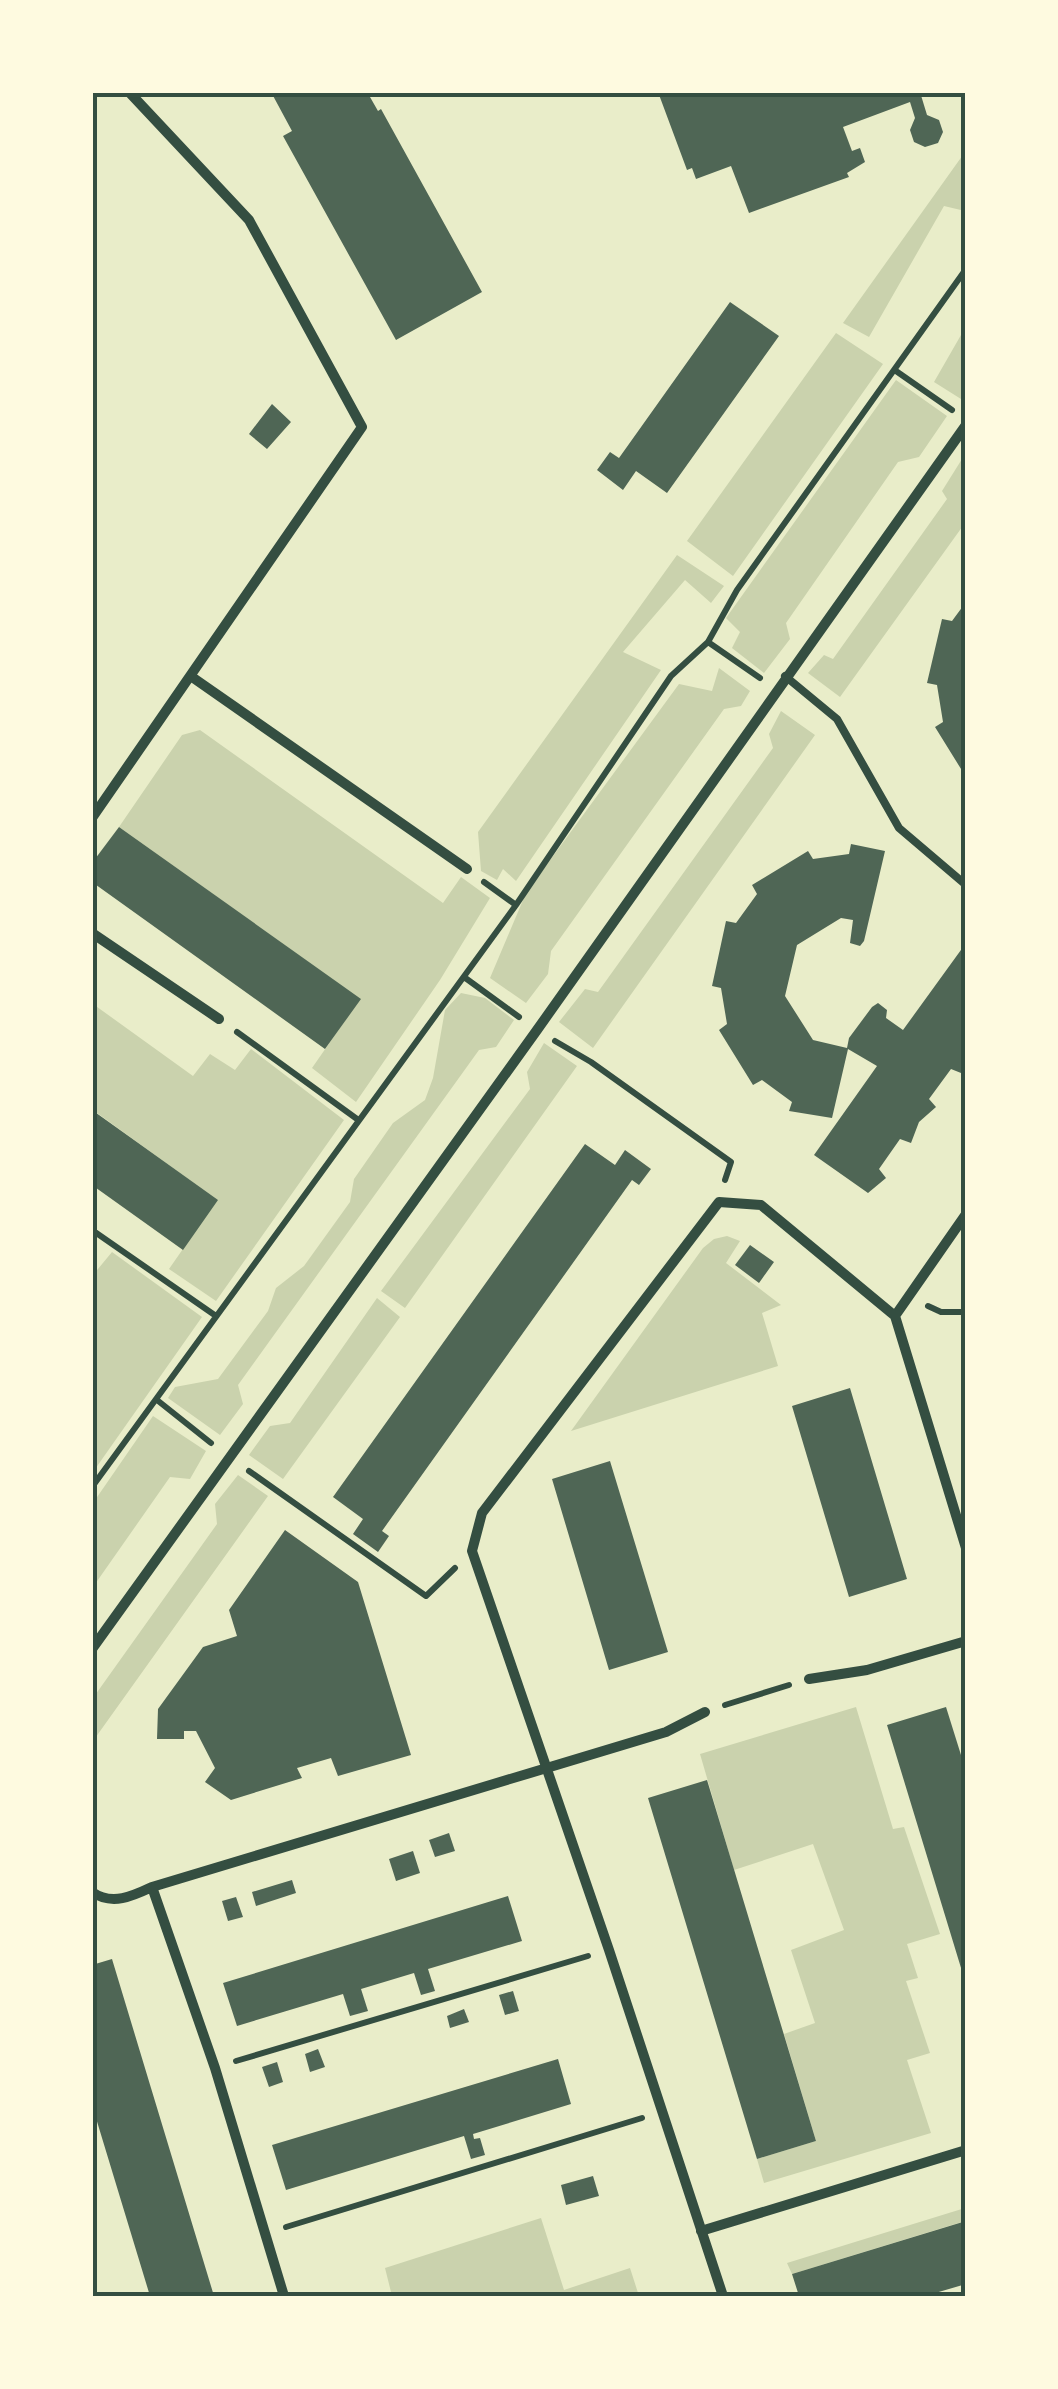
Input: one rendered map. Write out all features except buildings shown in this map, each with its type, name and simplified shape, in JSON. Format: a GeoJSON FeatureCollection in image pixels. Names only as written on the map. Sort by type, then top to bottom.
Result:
{"type":"FeatureCollection","features":[{"type":"Feature","properties":{"kind":"street"},"geometry":{"type":"LineString","coordinates":[[92,818],[362,426],[249,220],[129,92]]}},
{"type":"Feature","properties":{"kind":"street"},"geometry":{"type":"LineString","coordinates":[[92,1649],[537,1030],[966,423]]}},
{"type":"Feature","properties":{"kind":"street"},"geometry":{"type":"LineString","coordinates":[[192,677],[467,869]]}},
{"type":"Feature","properties":{"kind":"street"},"geometry":{"type":"LineString","coordinates":[[92,934],[219,1019]]}},
{"type":"Feature","properties":{"kind":"street"},"geometry":{"type":"LineString","coordinates":[[723,2296],[472,1551],[482,1513],[719,1202],[760,1206],[895,1316],[966,1548]]}},
{"type":"Feature","properties":{"kind":"street"},"geometry":{"type":"LineString","coordinates":[[895,1316],[966,1214]]}},
{"type":"Feature","properties":{"kind":"street"},"geometry":{"type":"LineString","coordinates":[[809,1679],[867,1670],[966,1640]]}},
{"type":"Feature","properties":{"kind":"street"},"geometry":{"type":"LineString","coordinates":[[92,1892],[100,1897],[125,1899],[152,1887],[666,1732],[705,1712]]}},
{"type":"Feature","properties":{"kind":"street"},"geometry":{"type":"LineString","coordinates":[[152,1887],[214,2068],[284,2296]]}},
{"type":"Feature","properties":{"kind":"street"},"geometry":{"type":"LineString","coordinates":[[701,2231],[966,2150]]}},
{"type":"Feature","properties":{"kind":"lane"},"geometry":{"type":"LineString","coordinates":[[785,676],[837,719],[899,828],[966,885]]}},
{"type":"Feature","properties":{"kind":"path"},"geometry":{"type":"LineString","coordinates":[[92,1486],[516,905],[671,676],[708,642],[736,590],[966,268]]}},
{"type":"Feature","properties":{"kind":"path"},"geometry":{"type":"LineString","coordinates":[[896,371],[966,423]]}},
{"type":"Feature","properties":{"kind":"path"},"geometry":{"type":"LineString","coordinates":[[467,869],[516,905]]}},
{"type":"Feature","properties":{"kind":"path"},"geometry":{"type":"LineString","coordinates":[[464,976],[730,1162],[719,1202]]}},
{"type":"Feature","properties":{"kind":"path"},"geometry":{"type":"LineString","coordinates":[[219,1019],[358,1119]]}},
{"type":"Feature","properties":{"kind":"path"},"geometry":{"type":"LineString","coordinates":[[92,1230],[216,1316]]}},
{"type":"Feature","properties":{"kind":"path"},"geometry":{"type":"LineString","coordinates":[[908,1297],[941,1312],[966,1312]]}},
{"type":"Feature","properties":{"kind":"path"},"geometry":{"type":"LineString","coordinates":[[156,1400],[426,1596],[472,1551]]}},
{"type":"Feature","properties":{"kind":"path"},"geometry":{"type":"LineString","coordinates":[[705,1712],[809,1679]]}},
{"type":"Feature","properties":{"kind":"path"},"geometry":{"type":"LineString","coordinates":[[214,2068],[609,1950]]}},
{"type":"Feature","properties":{"kind":"path"},"geometry":{"type":"LineString","coordinates":[[265,2233],[662,2112]]}},
{"type":"Feature","properties":{"kind":"green space"},"geometry":{"type":"Polygon","coordinates":[[[965,152],[965,211],[944,206],[869,337],[843,323],[965,152]]]}},
{"type":"Feature","properties":{"kind":"green space"},"geometry":{"type":"Polygon","coordinates":[[[965,328],[965,394],[961,399],[934,382],[965,328]]]}},
{"type":"Feature","properties":{"kind":"green space"},"geometry":{"type":"Polygon","coordinates":[[[836,333],[883,364],[733,576],[687,541],[836,333]]]}},
{"type":"Feature","properties":{"kind":"green space"},"geometry":{"type":"Polygon","coordinates":[[[896,380],[947,416],[919,457],[898,462],[786,623],[790,639],[764,673],[732,648],[740,632],[726,618],[896,380]]]}},
{"type":"Feature","properties":{"kind":"green space"},"geometry":{"type":"Polygon","coordinates":[[[962,459],[965,523],[840,697],[808,673],[824,655],[833,659],[947,499],[942,491],[962,459]]]}},
{"type":"Feature","properties":{"kind":"green space"},"geometry":{"type":"Polygon","coordinates":[[[677,555],[724,586],[711,603],[685,580],[623,652],[661,670],[516,881],[503,869],[497,880],[481,871],[478,832],[677,555]]]}},
{"type":"Feature","properties":{"kind":"green space"},"geometry":{"type":"Polygon","coordinates":[[[719,668],[750,691],[741,706],[724,709],[551,951],[548,974],[526,1003],[490,978],[526,893],[679,684],[712,691],[719,668]]]}},
{"type":"Feature","properties":{"kind":"green space"},"geometry":{"type":"Polygon","coordinates":[[[781,711],[815,735],[593,1048],[559,1022],[585,989],[598,992],[773,748],[769,734],[781,711]]]}},
{"type":"Feature","properties":{"kind":"green space"},"geometry":{"type":"Polygon","coordinates":[[[200,730],[443,903],[461,877],[490,898],[440,980],[356,1102],[312,1068],[360,999],[119,827],[182,735],[200,730]]]}},
{"type":"Feature","properties":{"kind":"green space"},"geometry":{"type":"Polygon","coordinates":[[[461,993],[485,998],[514,1020],[496,1047],[479,1050],[238,1385],[243,1404],[220,1435],[168,1398],[175,1387],[218,1379],[268,1311],[276,1288],[304,1266],[350,1202],[354,1179],[393,1123],[425,1100],[433,1078],[445,1010],[461,993]]]}},
{"type":"Feature","properties":{"kind":"green space"},"geometry":{"type":"Polygon","coordinates":[[[93,1004],[193,1076],[210,1054],[235,1070],[251,1049],[344,1120],[216,1301],[169,1269],[217,1200],[93,1110],[93,1004]]]}},
{"type":"Feature","properties":{"kind":"green space"},"geometry":{"type":"Polygon","coordinates":[[[544,1043],[577,1066],[405,1308],[381,1291],[530,1089],[527,1072],[544,1043]]]}},
{"type":"Feature","properties":{"kind":"green space"},"geometry":{"type":"Polygon","coordinates":[[[727,1236],[740,1241],[726,1263],[781,1305],[762,1313],[778,1366],[571,1431],[703,1248],[714,1239],[727,1236]]]}},
{"type":"Feature","properties":{"kind":"green space"},"geometry":{"type":"Polygon","coordinates":[[[112,1252],[202,1317],[93,1472],[93,1275],[112,1252]]]}},
{"type":"Feature","properties":{"kind":"green space"},"geometry":{"type":"Polygon","coordinates":[[[377,1298],[400,1317],[283,1479],[249,1455],[270,1426],[290,1423],[377,1298]]]}},
{"type":"Feature","properties":{"kind":"green space"},"geometry":{"type":"Polygon","coordinates":[[[153,1416],[206,1451],[190,1479],[170,1477],[93,1587],[93,1503],[153,1416]]]}},
{"type":"Feature","properties":{"kind":"green space"},"geometry":{"type":"Polygon","coordinates":[[[238,1475],[268,1496],[93,1741],[93,1698],[217,1524],[215,1504],[238,1475]]]}},
{"type":"Feature","properties":{"kind":"green space"},"geometry":{"type":"Polygon","coordinates":[[[856,1707],[893,1829],[904,1827],[940,1934],[907,1944],[918,1978],[906,1981],[930,2053],[907,2060],[931,2133],[764,2183],[757,2159],[816,2141],[784,2034],[815,2023],[791,1950],[844,1930],[813,1844],[734,1870],[700,1754],[856,1707]]]}},
{"type":"Feature","properties":{"kind":"green space"},"geometry":{"type":"Polygon","coordinates":[[[965,2208],[965,2221],[792,2274],[787,2263],[965,2208]]]}},
{"type":"Feature","properties":{"kind":"green space"},"geometry":{"type":"Polygon","coordinates":[[[541,2218],[564,2290],[630,2268],[639,2296],[392,2296],[385,2268],[541,2218]]]}}]}
